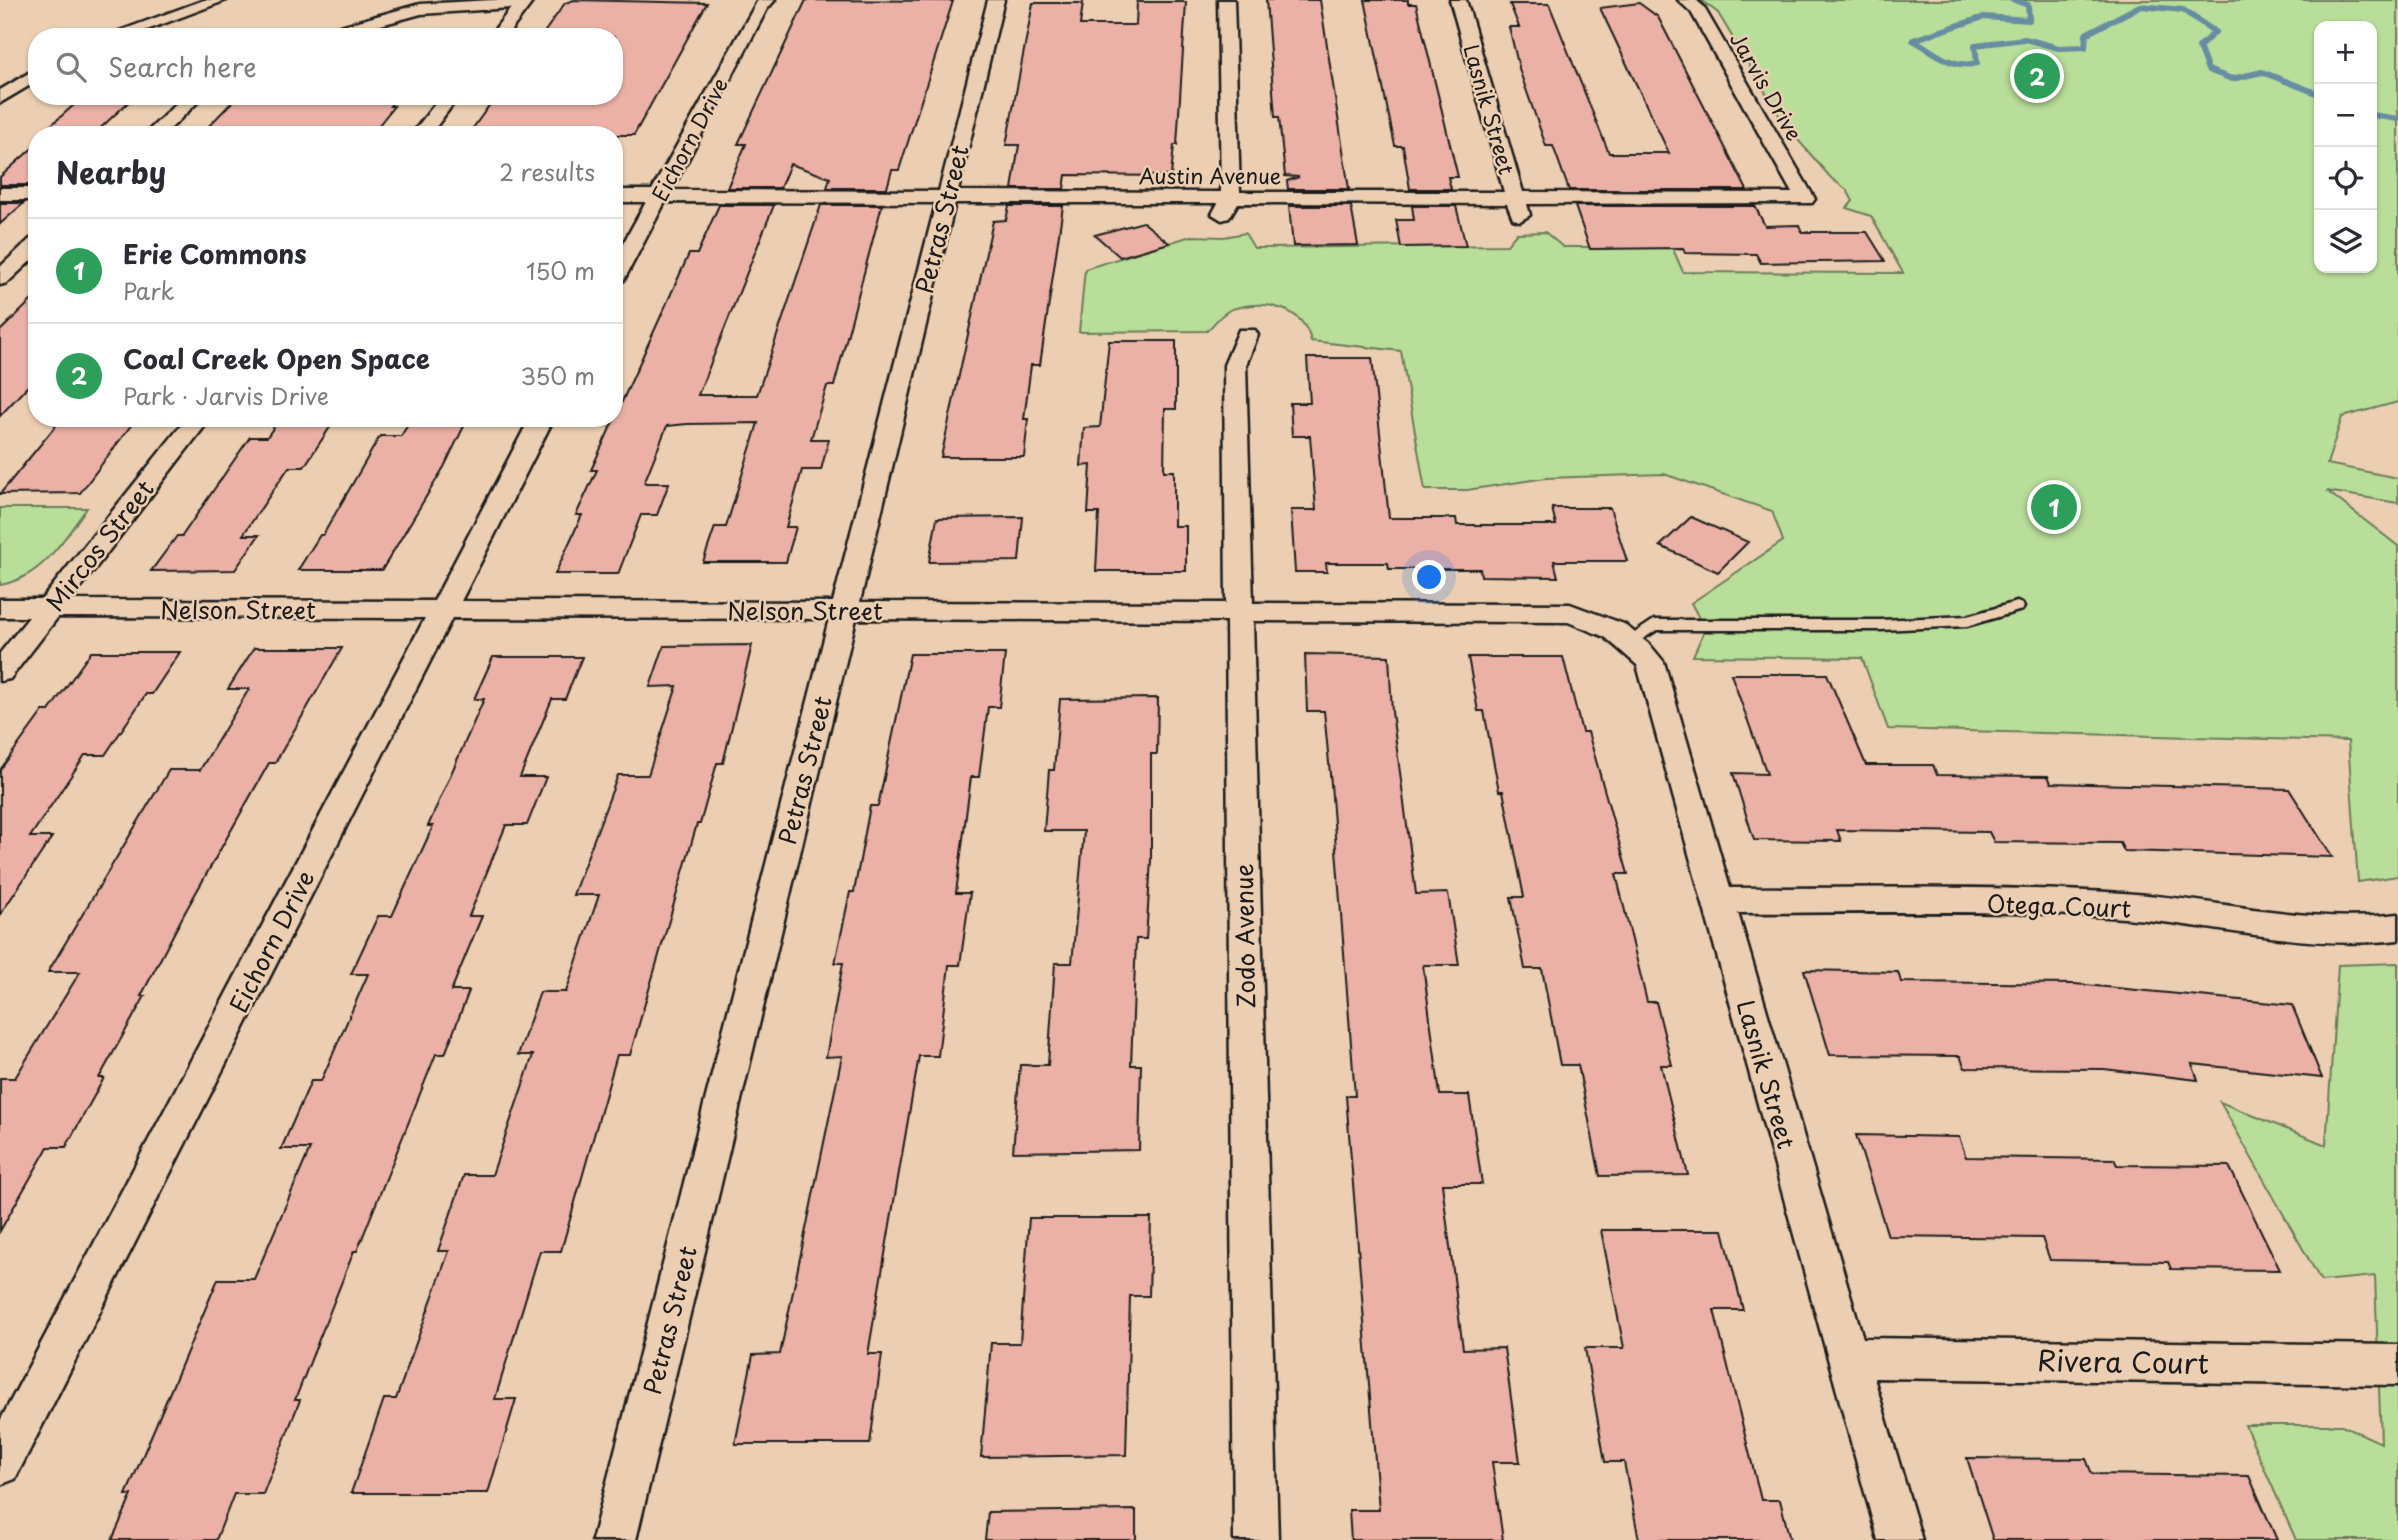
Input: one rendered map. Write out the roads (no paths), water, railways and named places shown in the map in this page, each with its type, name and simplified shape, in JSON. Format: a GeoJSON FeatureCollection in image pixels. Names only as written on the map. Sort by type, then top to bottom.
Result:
{"type":"FeatureCollection","features":[{"type":"Feature","properties":{"kind":"street"},"geometry":{"type":"LineString","coordinates":[[137,28],[219,0]]}},
{"type":"Feature","properties":{"kind":"street","name":"Eichorn Drive"},"geometry":{"type":"LineString","coordinates":[[623,263],[760,7],[767,0]]}},
{"type":"Feature","properties":{"kind":"street","name":"Petras Street"},"geometry":{"type":"LineString","coordinates":[[614,1540],[996,0]]}},
{"type":"Feature","properties":{"kind":"street"},"geometry":{"type":"LineString","coordinates":[[1221,217],[1231,198],[1226,0]]}},
{"type":"Feature","properties":{"kind":"street","name":"Lasnik Street"},"geometry":{"type":"LineString","coordinates":[[1458,0],[1521,218]]}},
{"type":"Feature","properties":{"kind":"street","name":"Jarvis Drive"},"geometry":{"type":"LineString","coordinates":[[1686,0],[1697,9],[1805,199]]}},
{"type":"Feature","properties":{"kind":"street"},"geometry":{"type":"LineString","coordinates":[[351,28],[420,9],[525,1]]}},
{"type":"Feature","properties":{"kind":"street"},"geometry":{"type":"LineString","coordinates":[[504,28],[525,1]]}},
{"type":"Feature","properties":{"kind":"street"},"geometry":{"type":"LineString","coordinates":[[0,98],[28,79]]}},
{"type":"Feature","properties":{"kind":"street"},"geometry":{"type":"LineString","coordinates":[[163,126],[185,105]]}},
{"type":"Feature","properties":{"kind":"street"},"geometry":{"type":"LineString","coordinates":[[427,126],[443,105]]}},
{"type":"Feature","properties":{"kind":"street"},"geometry":{"type":"LineString","coordinates":[[0,194],[28,194]]}},
{"type":"Feature","properties":{"kind":"street","name":"Austin Avenue"},"geometry":{"type":"LineString","coordinates":[[623,196],[1805,199]]}},
{"type":"Feature","properties":{"kind":"street"},"geometry":{"type":"LineString","coordinates":[[0,279],[28,252]]}},
{"type":"Feature","properties":{"kind":"street","name":"Zodo Avenue"},"geometry":{"type":"LineString","coordinates":[[1247,335],[1235,365],[1237,612],[1256,1540]]}},
{"type":"Feature","properties":{"kind":"street","name":"Mircos Street"},"geometry":{"type":"LineString","coordinates":[[0,672],[192,427]]}},
{"type":"Feature","properties":{"kind":"street","name":"Eichorn Drive"},"geometry":{"type":"LineString","coordinates":[[0,1464],[537,427]]}},
{"type":"Feature","properties":{"kind":"street","name":"Nelson Street"},"geometry":{"type":"LineString","coordinates":[[0,608],[1570,613],[1620,633]]}},
{"type":"Feature","properties":{"kind":"street","name":"Lasnik Street"},"geometry":{"type":"LineString","coordinates":[[1620,633],[1650,662],[1900,1540]]}},
{"type":"Feature","properties":{"kind":"street","name":"Otega Court"},"geometry":{"type":"LineString","coordinates":[[1718,900],[2017,901],[2126,906],[2243,923],[2355,932],[2398,927]]}},
{"type":"Feature","properties":{"kind":"street","name":"Rivera Court"},"geometry":{"type":"LineString","coordinates":[[1847,1358],[2398,1365]]}},
{"type":"Feature","properties":{"kind":"lane"},"geometry":{"type":"LineString","coordinates":[[1620,633],[1654,625],[1880,625],[1967,621],[2017,607]]}},
{"type":"Feature","properties":{"kind":"waterway"},"geometry":{"type":"LineString","coordinates":[[2014,0],[2028,5],[2029,20],[1984,17],[1913,40],[1951,62],[1968,64],[1977,63],[1975,45],[2025,39],[2059,48],[2085,47],[2086,34],[2140,6],[2183,10],[2215,32],[2199,47],[2208,70],[2232,79],[2262,72],[2314,92]]}},
{"type":"Feature","properties":{"kind":"waterway"},"geometry":{"type":"LineString","coordinates":[[2377,116],[2398,119]]}},
{"type":"Feature","properties":{"kind":"place","name":"Coal Creek Open Space"},"geometry":{"type":"Point","coordinates":[2037,76]}},
{"type":"Feature","properties":{"kind":"place","name":"Erie Commons"},"geometry":{"type":"Point","coordinates":[2054,507]}}]}
